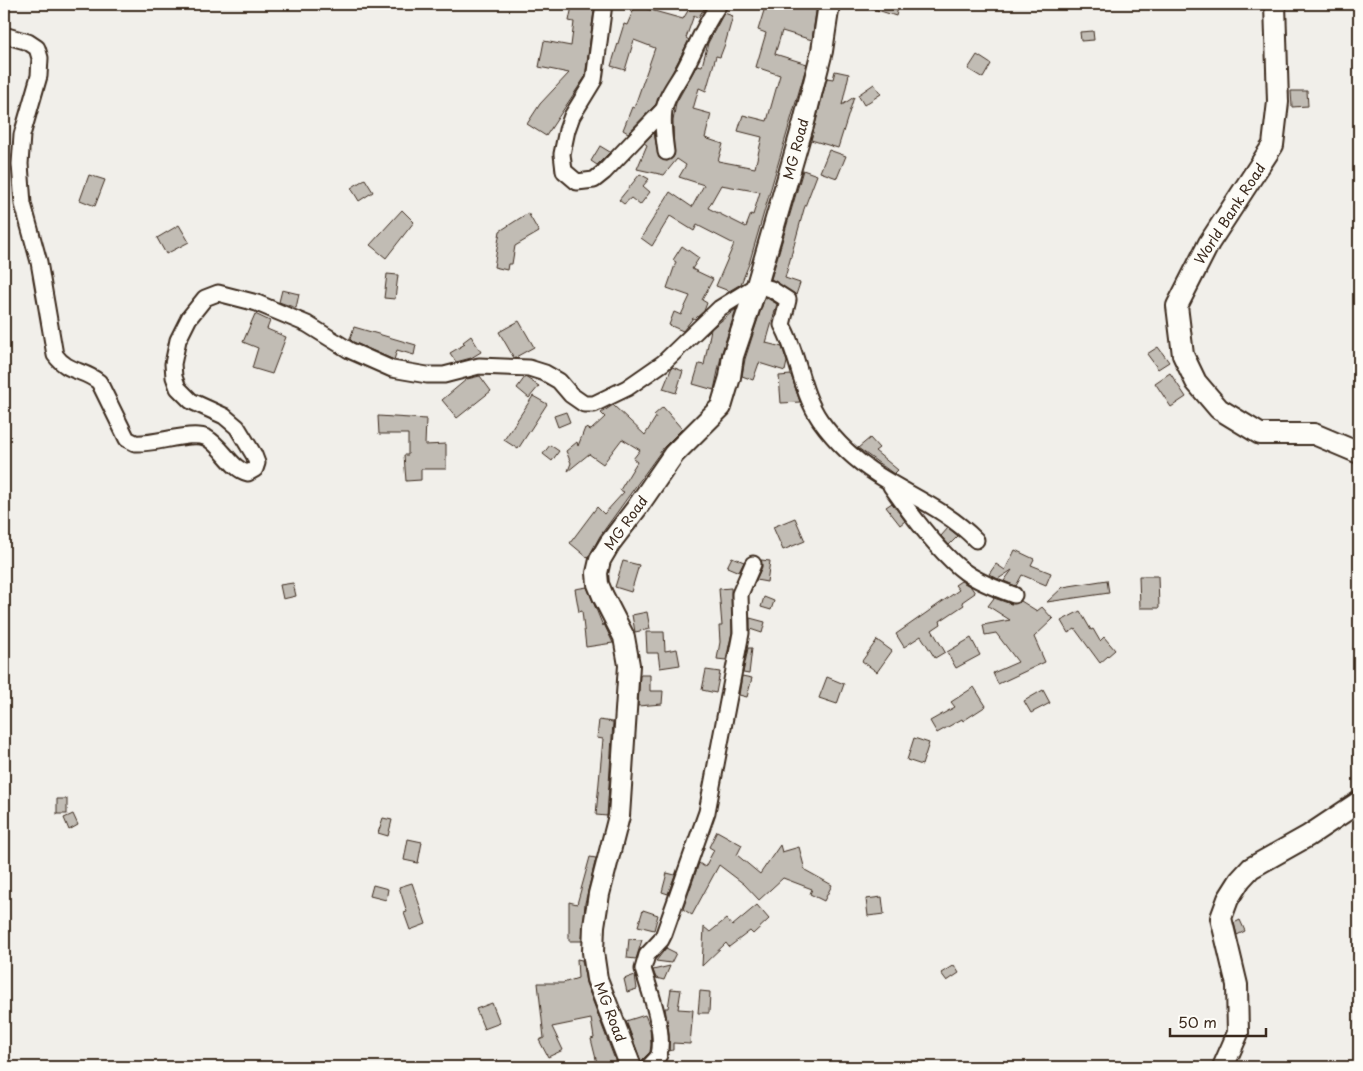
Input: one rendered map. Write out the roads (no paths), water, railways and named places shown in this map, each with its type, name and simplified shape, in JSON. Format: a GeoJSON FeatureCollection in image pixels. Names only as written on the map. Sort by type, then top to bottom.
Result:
{"type":"FeatureCollection","features":[{"type":"Feature","properties":{"kind":"main road","name":"MG Road"},"geometry":{"type":"LineString","coordinates":[[631,1067],[596,979],[593,952],[594,926],[599,894],[619,816],[629,666],[624,637],[603,596],[598,584],[597,573],[600,560],[610,543],[674,454],[721,407],[730,377],[733,356],[757,285],[804,122],[822,51],[829,4]]}},
{"type":"Feature","properties":{"kind":"main road","name":"World Bank Road"},"geometry":{"type":"LineString","coordinates":[[1275,4],[1278,102],[1272,146],[1263,163],[1209,243],[1177,306],[1183,355],[1196,382],[1219,409],[1260,434],[1314,434],[1359,453]]}},
{"type":"Feature","properties":{"kind":"main road"},"geometry":{"type":"LineString","coordinates":[[1223,1067],[1238,1033],[1237,985],[1221,918],[1228,899],[1240,880],[1251,868],[1308,836],[1359,802]]}},
{"type":"Feature","properties":{"kind":"street"},"geometry":{"type":"LineString","coordinates":[[604,4],[594,80],[572,116],[562,154],[564,171],[577,182],[594,180],[664,109],[703,27],[719,4]]}},
{"type":"Feature","properties":{"kind":"street"},"geometry":{"type":"LineString","coordinates":[[4,35],[28,42],[36,48],[40,58],[39,76],[22,135],[20,164],[23,204],[38,262],[55,355],[63,365],[92,376],[98,382],[127,439],[135,443],[196,435],[207,438],[240,471],[248,473],[255,469],[257,463],[254,455],[237,426],[224,416],[191,402],[178,388],[174,377],[173,364],[178,340],[189,318],[206,298],[218,293],[257,304],[307,324],[349,350],[392,369],[427,375],[444,374],[479,366],[529,368],[559,381],[571,395],[584,404],[589,404],[627,388],[663,363],[720,308],[757,285],[771,289],[788,300],[782,325],[789,337],[803,382],[819,418],[834,437],[858,460],[887,481],[936,508],[964,528],[976,540]]}},
{"type":"Feature","properties":{"kind":"street"},"geometry":{"type":"LineString","coordinates":[[664,109],[666,152]]}},
{"type":"Feature","properties":{"kind":"street"},"geometry":{"type":"LineString","coordinates":[[887,481],[952,561],[965,573],[990,586],[1014,595]]}},
{"type":"Feature","properties":{"kind":"street"},"geometry":{"type":"LineString","coordinates":[[649,1067],[658,1057],[660,1046],[657,1019],[643,969],[644,962],[664,934],[707,812],[741,633],[740,594],[753,564]]}}]}
